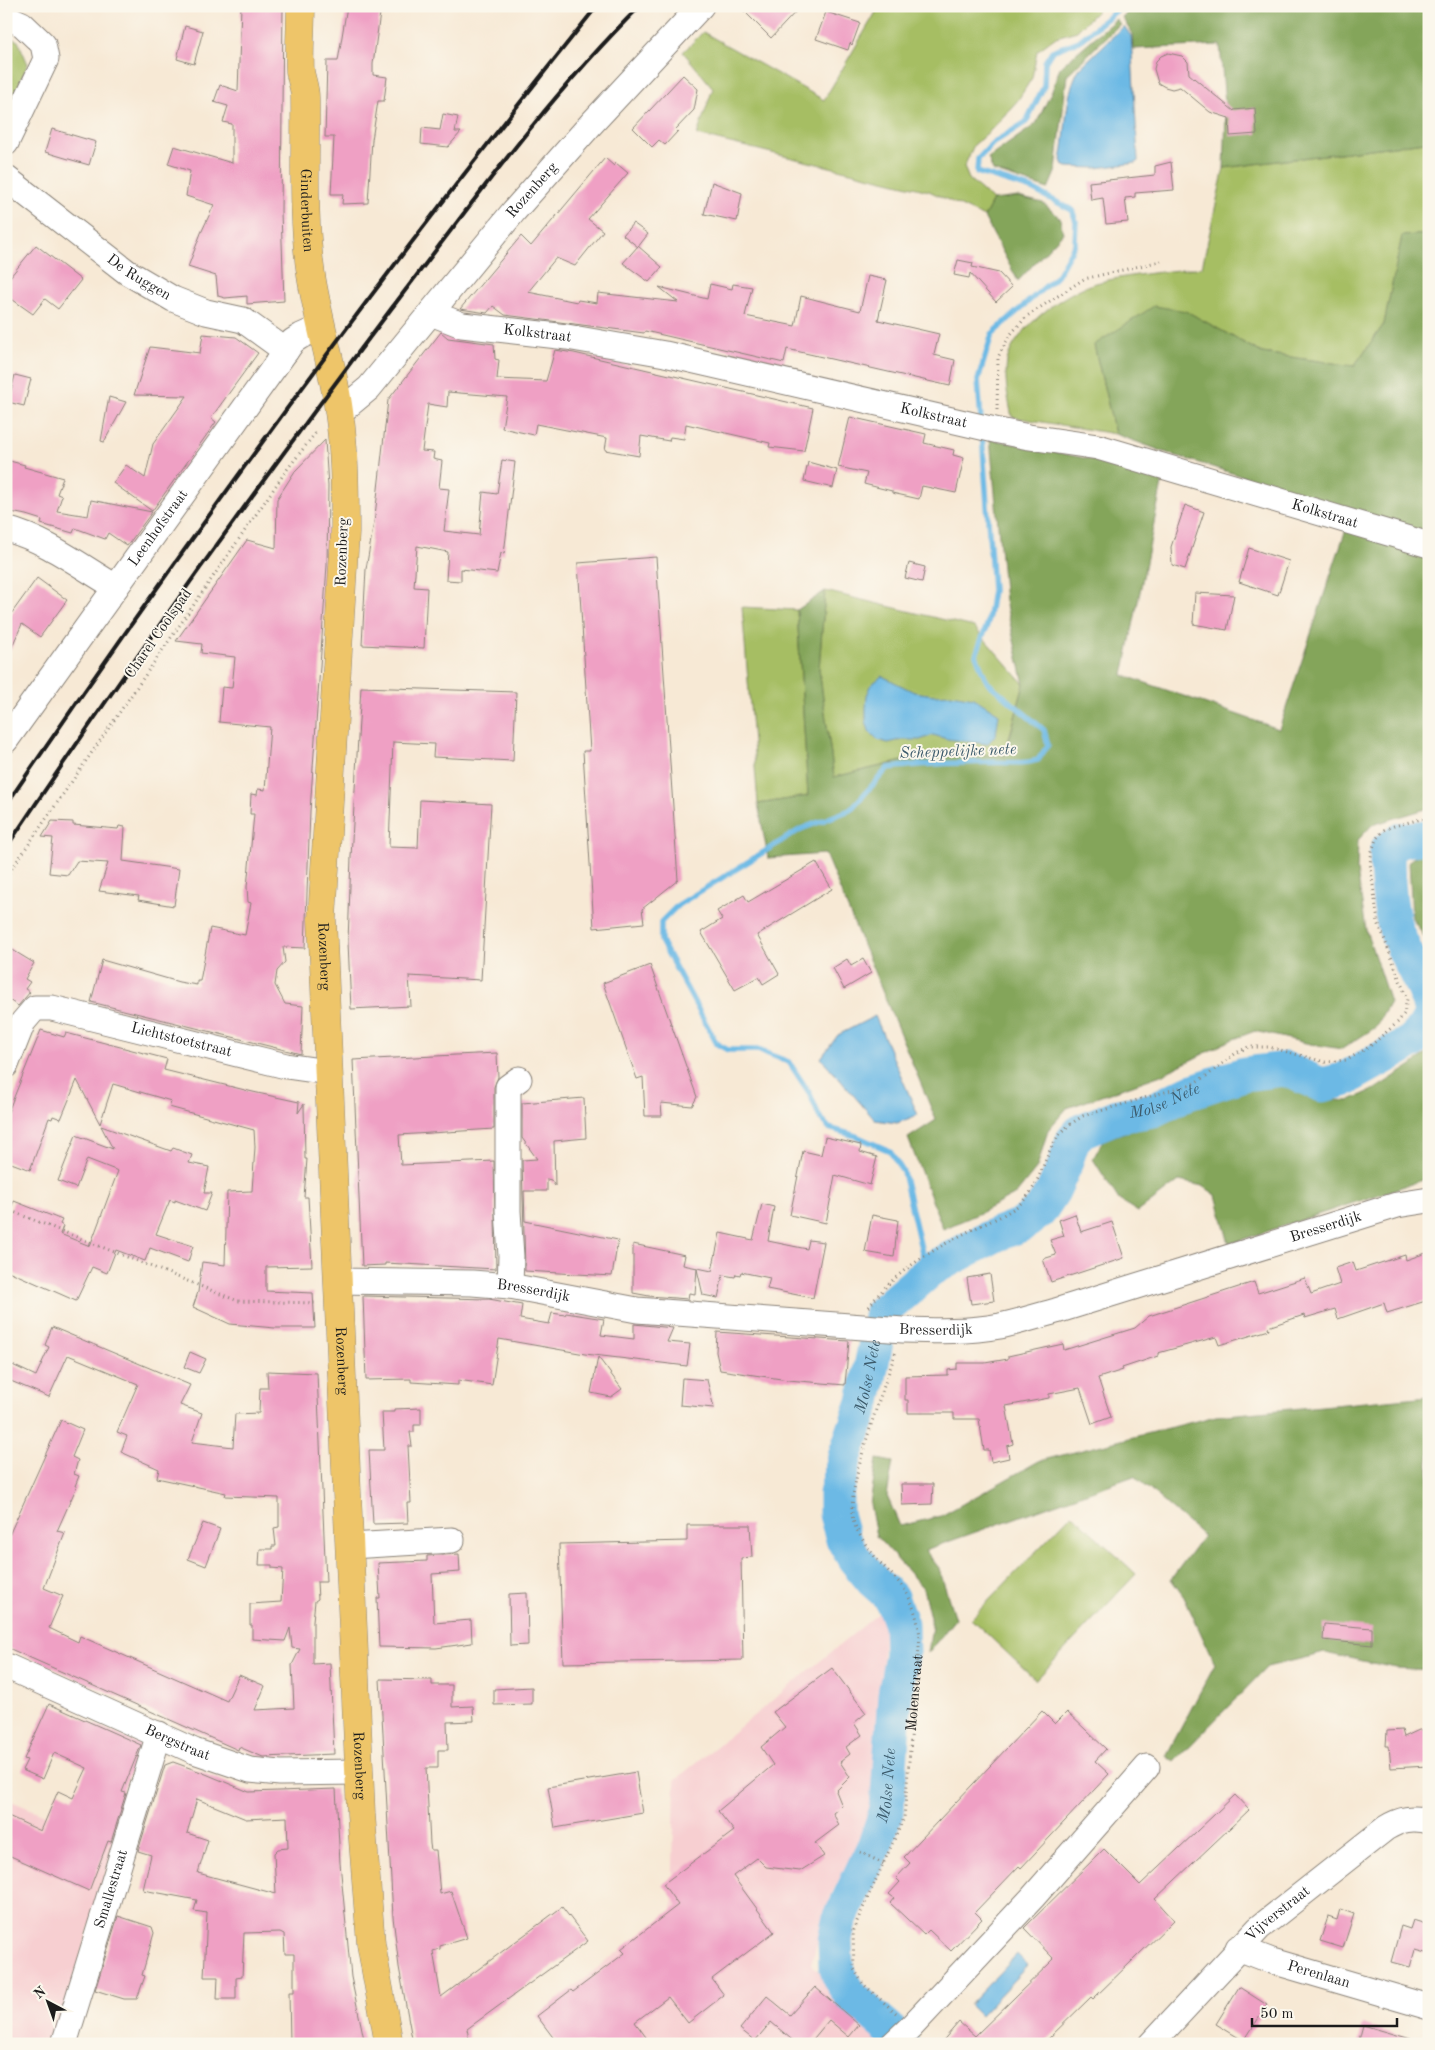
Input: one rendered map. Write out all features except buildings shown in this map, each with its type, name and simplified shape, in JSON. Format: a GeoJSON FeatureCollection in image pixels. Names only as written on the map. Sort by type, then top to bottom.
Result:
{"type":"FeatureCollection","features":[{"type":"Feature","properties":{"kind":"main road","name":"Ginderbuiten"},"geometry":{"type":"LineString","coordinates":[[301,6],[300,72],[305,94],[304,200],[311,275],[340,412]]}},
{"type":"Feature","properties":{"kind":"main road","name":"Rozenberg"},"geometry":{"type":"LineString","coordinates":[[340,412],[345,477],[345,533],[322,919],[361,1814],[371,1944],[389,2044]]}},
{"type":"Feature","properties":{"kind":"street","name":"Rozenberg"},"geometry":{"type":"LineString","coordinates":[[340,412],[369,388],[514,211],[592,123],[702,6]]}},
{"type":"Feature","properties":{"kind":"street"},"geometry":{"type":"LineString","coordinates":[[6,17],[22,24],[42,44],[46,59],[6,143]]}},
{"type":"Feature","properties":{"kind":"street","name":"De Ruggen"},"geometry":{"type":"LineString","coordinates":[[6,178],[126,272],[173,299],[206,312],[243,320],[286,351]]}},
{"type":"Feature","properties":{"kind":"street","name":"Kolkstraat"},"geometry":{"type":"LineString","coordinates":[[431,313],[462,324],[567,338],[665,354],[1028,438],[1098,447],[1429,545]]}},
{"type":"Feature","properties":{"kind":"street","name":"Leenhofstraat"},"geometry":{"type":"LineString","coordinates":[[6,740],[293,341],[321,327]]}},
{"type":"Feature","properties":{"kind":"street"},"geometry":{"type":"LineString","coordinates":[[6,529],[24,534],[44,543],[116,587]]}},
{"type":"Feature","properties":{"kind":"street","name":"Lichtstoetstraat"},"geometry":{"type":"LineString","coordinates":[[6,1065],[23,1022],[35,1008],[52,1008],[286,1066],[328,1072]]}},
{"type":"Feature","properties":{"kind":"street"},"geometry":{"type":"LineString","coordinates":[[510,1286],[508,1087],[519,1079]]}},
{"type":"Feature","properties":{"kind":"street","name":"Bresserdijk"},"geometry":{"type":"LineString","coordinates":[[338,1291],[472,1283],[510,1286],[637,1310],[946,1331],[1000,1326],[1056,1311],[1397,1205],[1429,1200]]}},
{"type":"Feature","properties":{"kind":"street"},"geometry":{"type":"LineString","coordinates":[[350,1546],[452,1540]]}},
{"type":"Feature","properties":{"kind":"street","name":"Bergstraat"},"geometry":{"type":"LineString","coordinates":[[6,1666],[194,1751],[250,1770],[280,1773],[359,1772]]}},
{"type":"Feature","properties":{"kind":"street","name":"Smallestraat"},"geometry":{"type":"LineString","coordinates":[[64,2044],[159,1734]]}},
{"type":"Feature","properties":{"kind":"street"},"geometry":{"type":"LineString","coordinates":[[903,2035],[1033,1897],[1146,1767]]}},
{"type":"Feature","properties":{"kind":"street","name":"Vijverstraat"},"geometry":{"type":"LineString","coordinates":[[1151,2044],[1238,1948],[1259,1928],[1386,1828],[1399,1820],[1416,1818],[1429,1821]]}},
{"type":"Feature","properties":{"kind":"street","name":"Perenlaan"},"geometry":{"type":"LineString","coordinates":[[1238,1948],[1272,1961],[1429,2007]]}},
{"type":"Feature","properties":{"kind":"path"},"geometry":{"type":"LineString","coordinates":[[994,430],[998,357],[1010,335],[1027,316],[1084,279],[1161,261]]}},
{"type":"Feature","properties":{"kind":"path","name":"Charel Coolspad"},"geometry":{"type":"LineString","coordinates":[[6,877],[286,471],[319,429],[340,412]]}},
{"type":"Feature","properties":{"kind":"path","name":"Molenstraat"},"geometry":{"type":"LineString","coordinates":[[903,2035],[863,1984],[854,1969],[853,1930],[904,1818],[920,1636],[917,1619],[908,1594],[897,1579],[872,1554],[852,1520],[853,1492],[860,1464],[880,1328],[871,1304],[899,1275],[916,1263],[951,1240],[1008,1212],[1020,1204],[1036,1184],[1060,1133],[1083,1116],[1192,1084],[1208,1075],[1236,1053],[1248,1047],[1269,1047],[1320,1061],[1347,1060],[1386,1034],[1404,1014],[1407,999],[1400,976],[1385,944],[1378,922],[1370,863],[1372,851],[1376,839],[1384,830],[1429,817]]}},
{"type":"Feature","properties":{"kind":"path"},"geometry":{"type":"LineString","coordinates":[[6,1209],[238,1301],[289,1304],[338,1291]]}},
{"type":"Feature","properties":{"kind":"path"},"geometry":{"type":"LineString","coordinates":[[860,1852],[884,1864]]}},
{"type":"Feature","properties":{"kind":"shaded area"},"geometry":{"type":"Polygon","coordinates":[[[885,1608],[877,1805],[831,1895],[811,1964],[888,2037],[882,2044],[558,2044],[537,2016],[553,2007],[551,2004],[672,1910],[675,1780],[885,1608]]]}},
{"type":"Feature","properties":{"kind":"shaded area"},"geometry":{"type":"Polygon","coordinates":[[[6,1799],[115,1844],[53,2044],[6,2044],[6,1799]]]}},
{"type":"Feature","properties":{"kind":"green space"},"geometry":{"type":"Polygon","coordinates":[[[864,6],[1102,6],[1077,31],[1056,37],[1037,51],[1032,78],[1018,100],[993,128],[974,145],[964,167],[969,179],[993,200],[984,217],[929,191],[697,135],[713,88],[683,52],[703,32],[824,100],[876,12],[864,6]]]}},
{"type":"Feature","properties":{"kind":"green space"},"geometry":{"type":"Polygon","coordinates":[[[1135,6],[1429,6],[1429,129],[1425,142],[1224,168],[1226,115],[1220,45],[1133,49],[1132,34],[1122,17],[1135,6]]]}},
{"type":"Feature","properties":{"kind":"green space"},"geometry":{"type":"Polygon","coordinates":[[[1116,19],[1120,24],[1067,75],[1056,170],[1048,189],[993,171],[988,158],[1036,124],[1052,91],[1060,67],[1116,19]]]}},
{"type":"Feature","properties":{"kind":"green space"},"geometry":{"type":"Polygon","coordinates":[[[6,36],[18,41],[28,64],[6,114],[6,36]]]}},
{"type":"Feature","properties":{"kind":"green space"},"geometry":{"type":"Polygon","coordinates":[[[1429,129],[1429,234],[1402,236],[1384,324],[1354,366],[1262,353],[1186,311],[1094,345],[1115,434],[1012,417],[1006,382],[1007,361],[1011,349],[1019,337],[1043,313],[1071,294],[1096,283],[1135,275],[1202,267],[1224,168],[1425,142],[1429,129]]]}},
{"type":"Feature","properties":{"kind":"green space"},"geometry":{"type":"Polygon","coordinates":[[[1018,197],[1043,203],[1060,218],[1063,233],[1018,281],[984,217],[993,200],[1018,197]]]}},
{"type":"Feature","properties":{"kind":"green space"},"geometry":{"type":"Polygon","coordinates":[[[1429,234],[1429,534],[1170,454],[1115,434],[1094,345],[1154,306],[1186,311],[1262,353],[1354,366],[1384,324],[1402,236],[1429,234]]]}},
{"type":"Feature","properties":{"kind":"green space"},"geometry":{"type":"Polygon","coordinates":[[[990,439],[1164,474],[1123,675],[1279,729],[1346,529],[1429,554],[1429,808],[1372,825],[1358,840],[1357,870],[1366,930],[1390,1002],[1376,1027],[1342,1049],[1310,1044],[1255,1031],[1231,1040],[1161,1075],[1067,1108],[1048,1130],[1037,1168],[1016,1194],[978,1214],[943,1229],[908,1138],[936,1120],[825,854],[768,858],[758,804],[808,796],[797,610],[825,591],[819,669],[834,777],[946,751],[1005,756],[1024,684],[1005,601],[990,439]]]}},
{"type":"Feature","properties":{"kind":"green space"},"geometry":{"type":"Polygon","coordinates":[[[825,591],[974,627],[1024,684],[1004,756],[946,751],[834,777],[819,669],[825,591]]]}},
{"type":"Feature","properties":{"kind":"green space"},"geometry":{"type":"Polygon","coordinates":[[[742,607],[797,610],[808,796],[758,804],[742,607]]]}},
{"type":"Feature","properties":{"kind":"green space"},"geometry":{"type":"Polygon","coordinates":[[[1418,854],[1429,854],[1429,944],[1412,918],[1409,861],[1418,854]]]}},
{"type":"Feature","properties":{"kind":"green space"},"geometry":{"type":"Polygon","coordinates":[[[1429,1051],[1429,1178],[1229,1244],[1216,1195],[1203,1186],[1179,1181],[1138,1212],[1119,1200],[1093,1159],[1103,1140],[1254,1086],[1287,1084],[1314,1098],[1348,1101],[1375,1089],[1412,1065],[1429,1051]]]}},
{"type":"Feature","properties":{"kind":"green space"},"geometry":{"type":"Polygon","coordinates":[[[1429,1396],[1429,1670],[1396,1668],[1325,1653],[1267,1667],[1174,1762],[1166,1756],[1215,1664],[1184,1597],[1171,1579],[1203,1536],[1134,1476],[925,1550],[939,1568],[955,1619],[928,1653],[932,1626],[923,1588],[876,1536],[870,1504],[877,1459],[893,1462],[887,1496],[900,1526],[941,1516],[1039,1461],[1216,1416],[1429,1396]]]}},
{"type":"Feature","properties":{"kind":"green space"},"geometry":{"type":"Polygon","coordinates":[[[1072,1514],[1136,1574],[1036,1680],[971,1619],[1072,1514]]]}},
{"type":"Feature","properties":{"kind":"water"},"geometry":{"type":"Polygon","coordinates":[[[1124,26],[1131,36],[1138,161],[1136,163],[1096,168],[1067,167],[1063,165],[1061,160],[1068,102],[1074,79],[1079,69],[1124,26]]]}},
{"type":"Feature","properties":{"kind":"water"},"geometry":{"type":"Polygon","coordinates":[[[882,676],[914,692],[934,695],[951,694],[974,698],[999,714],[996,735],[987,744],[947,739],[933,735],[920,740],[901,740],[888,743],[878,740],[869,731],[866,721],[866,708],[867,695],[872,684],[882,676]]]}},
{"type":"Feature","properties":{"kind":"water"},"geometry":{"type":"Polygon","coordinates":[[[875,1016],[918,1115],[897,1123],[875,1120],[821,1058],[838,1035],[875,1016]]]}},
{"type":"Feature","properties":{"kind":"water"},"geometry":{"type":"Polygon","coordinates":[[[1017,1954],[1028,1965],[980,2016],[969,2005],[1017,1954]]]}},
{"type":"Feature","properties":{"kind":"waterway","name":"Scheppelijke nete"},"geometry":{"type":"LineString","coordinates":[[981,421],[978,380],[992,334],[1057,276],[1075,244],[1076,221],[1072,210],[1032,189],[977,172],[978,159],[993,143],[1026,122],[1044,86],[1045,62],[1052,51],[1079,41],[1122,6]]}},
{"type":"Feature","properties":{"kind":"waterway","name":"Scheppelijke nete"},"geometry":{"type":"LineString","coordinates":[[929,1271],[925,1265],[903,1172],[890,1151],[856,1136],[829,1128],[819,1116],[810,1094],[789,1062],[758,1050],[728,1050],[717,1044],[661,941],[661,922],[678,905],[801,829],[850,810],[888,768],[914,765],[1026,762],[1038,760],[1048,745],[1044,730],[987,682],[976,655],[988,622],[993,590],[982,433]]}},
{"type":"Feature","properties":{"kind":"waterway","name":"Molse Nete"},"geometry":{"type":"LineString","coordinates":[[1429,837],[1401,840],[1387,850],[1390,901],[1396,930],[1429,1004]]}},
{"type":"Feature","properties":{"kind":"waterway","name":"Molse Nete"},"geometry":{"type":"LineString","coordinates":[[902,2044],[888,2028],[852,1997],[840,1979],[836,1966],[835,1939],[839,1921],[876,1842],[887,1809],[895,1695],[902,1654],[901,1625],[891,1597],[873,1581],[854,1558],[843,1539],[836,1514],[836,1494],[845,1456],[864,1402],[882,1312],[933,1268],[995,1235],[1023,1224],[1040,1211],[1053,1191],[1073,1140],[1081,1131],[1118,1116],[1153,1110],[1190,1092],[1244,1074],[1285,1069],[1322,1085],[1343,1080],[1411,1042],[1424,1029],[1429,1018]]}},
{"type":"Feature","properties":{"kind":"railway"},"geometry":{"type":"LineString","coordinates":[[6,805],[220,500],[443,201],[597,6]]}},
{"type":"Feature","properties":{"kind":"railway"},"geometry":{"type":"LineString","coordinates":[[6,848],[99,711],[195,576],[391,309],[541,115],[606,41],[640,6]]}}]}
